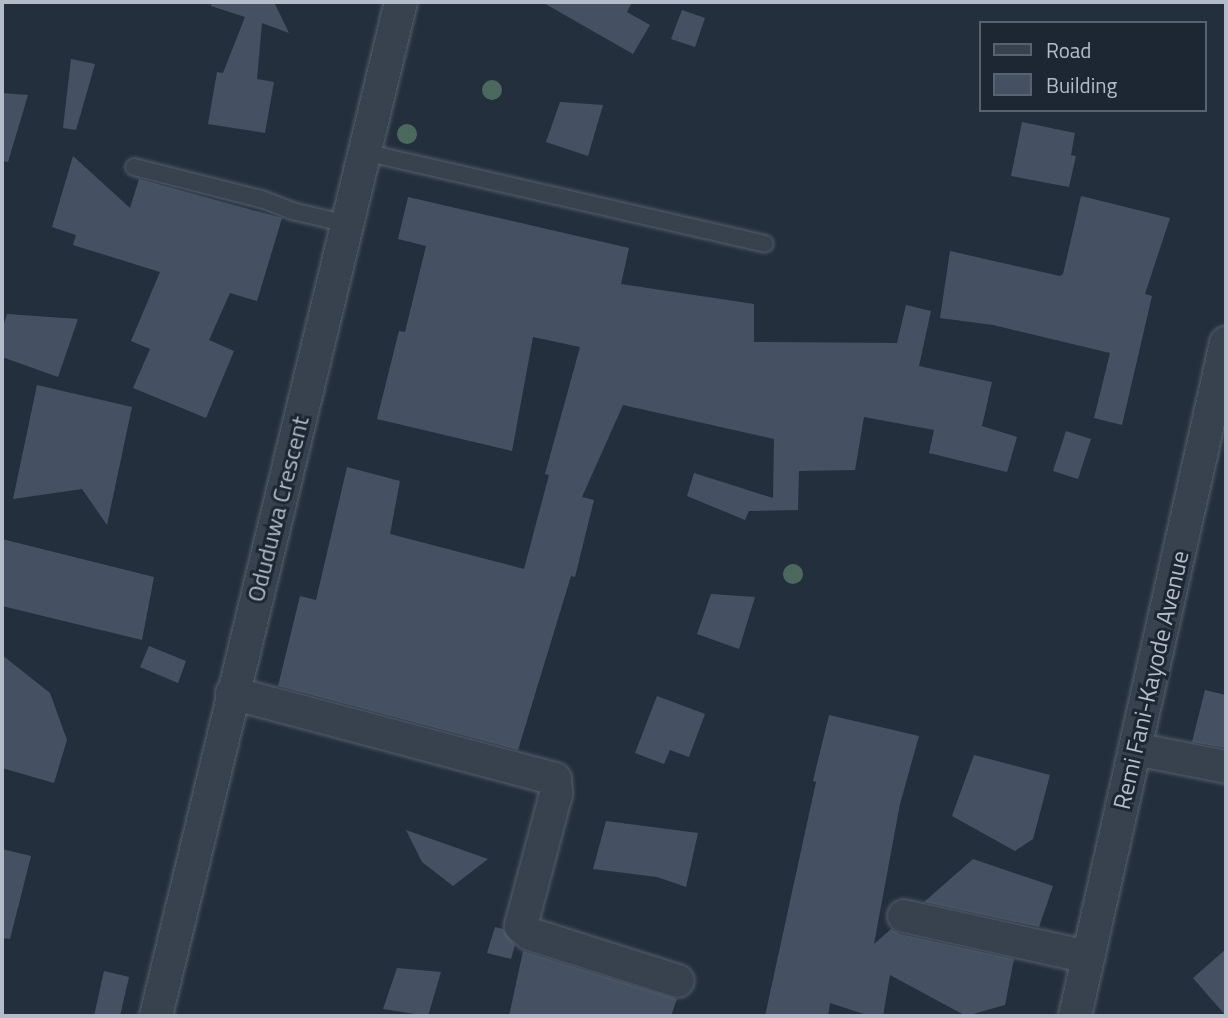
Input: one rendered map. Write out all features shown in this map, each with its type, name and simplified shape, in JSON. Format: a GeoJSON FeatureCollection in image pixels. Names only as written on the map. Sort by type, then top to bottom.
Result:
{"type":"FeatureCollection","features":[{"type":"Feature","properties":{"kind":"street","name":"Oduduwa Crescent"},"geometry":{"type":"LineString","coordinates":[[156,1016],[401,2]]}},
{"type":"Feature","properties":{"kind":"street","name":"Remi Fani-Kayode Avenue"},"geometry":{"type":"LineString","coordinates":[[1075,1016],[1226,343]]}},
{"type":"Feature","properties":{"kind":"street"},"geometry":{"type":"LineString","coordinates":[[232,693],[555,779],[556,794],[521,926],[530,934],[678,981]]}},
{"type":"Feature","properties":{"kind":"street"},"geometry":{"type":"LineString","coordinates":[[1135,749],[1226,766]]}},
{"type":"Feature","properties":{"kind":"street"},"geometry":{"type":"LineString","coordinates":[[904,916],[1088,957]]}},
{"type":"Feature","properties":{"kind":"lane"},"geometry":{"type":"LineString","coordinates":[[364,152],[765,244]]}},
{"type":"Feature","properties":{"kind":"lane"},"geometry":{"type":"LineString","coordinates":[[134,167],[348,224]]}},
{"type":"Feature","properties":{"kind":"building"},"geometry":{"type":"Polygon","coordinates":[[[211,2],[274,2],[289,33],[262,23],[257,79],[274,82],[265,133],[208,124],[217,72],[223,73],[245,17],[211,6],[211,2]]]}},
{"type":"Feature","properties":{"kind":"building"},"geometry":{"type":"Polygon","coordinates":[[[542,2],[632,2],[627,12],[650,25],[633,54],[542,2]]]}},
{"type":"Feature","properties":{"kind":"building"},"geometry":{"type":"Polygon","coordinates":[[[682,10],[705,18],[695,47],[671,39],[682,10]]]}},
{"type":"Feature","properties":{"kind":"building"},"geometry":{"type":"Polygon","coordinates":[[[71,59],[95,64],[76,130],[63,128],[71,59]]]}},
{"type":"Feature","properties":{"kind":"building"},"geometry":{"type":"Polygon","coordinates":[[[2,93],[28,95],[8,162],[2,161],[2,93]]]}},
{"type":"Feature","properties":{"kind":"building"},"geometry":{"type":"Polygon","coordinates":[[[560,102],[603,105],[588,156],[546,142],[560,102]]]}},
{"type":"Feature","properties":{"kind":"building"},"geometry":{"type":"Polygon","coordinates":[[[1022,122],[1075,133],[1071,155],[1076,156],[1069,187],[1011,176],[1022,122]]]}},
{"type":"Feature","properties":{"kind":"building"},"geometry":{"type":"Polygon","coordinates":[[[73,156],[130,208],[139,179],[282,218],[257,301],[230,293],[209,340],[234,351],[206,418],[133,388],[150,349],[131,341],[160,272],[73,245],[76,235],[52,227],[73,156]]]}},
{"type":"Feature","properties":{"kind":"building"},"geometry":{"type":"Polygon","coordinates":[[[1081,196],[1170,218],[1145,294],[1152,296],[1122,425],[1094,418],[1110,353],[993,325],[940,318],[950,251],[1060,276],[1063,274],[1081,196]]]}},
{"type":"Feature","properties":{"kind":"building"},"geometry":{"type":"Polygon","coordinates":[[[408,197],[629,248],[621,284],[754,304],[754,342],[897,343],[906,305],[931,311],[919,366],[992,382],[982,426],[1017,437],[1007,472],[929,453],[934,430],[864,417],[855,470],[799,471],[798,510],[749,511],[745,520],[687,496],[694,473],[773,498],[774,439],[623,405],[582,497],[594,500],[575,577],[571,576],[518,750],[278,686],[300,596],[316,600],[347,467],[400,481],[390,534],[524,569],[549,475],[545,474],[580,347],[533,337],[512,451],[377,419],[399,331],[405,332],[426,246],[398,239],[408,197]]]}},
{"type":"Feature","properties":{"kind":"building"},"geometry":{"type":"Polygon","coordinates":[[[7,314],[78,319],[58,377],[2,357],[2,330],[7,314]]]}},
{"type":"Feature","properties":{"kind":"building"},"geometry":{"type":"Polygon","coordinates":[[[37,385],[132,407],[107,525],[82,489],[13,499],[37,385]]]}},
{"type":"Feature","properties":{"kind":"building"},"geometry":{"type":"Polygon","coordinates":[[[1066,431],[1091,439],[1078,479],[1053,471],[1066,431]]]}},
{"type":"Feature","properties":{"kind":"building"},"geometry":{"type":"Polygon","coordinates":[[[2,539],[154,577],[142,640],[2,606],[2,539]]]}},
{"type":"Feature","properties":{"kind":"building"},"geometry":{"type":"Polygon","coordinates":[[[711,594],[755,597],[739,649],[697,634],[711,594]]]}},
{"type":"Feature","properties":{"kind":"building"},"geometry":{"type":"Polygon","coordinates":[[[149,646],[186,661],[178,683],[140,667],[149,646]]]}},
{"type":"Feature","properties":{"kind":"building"},"geometry":{"type":"Polygon","coordinates":[[[2,655],[50,693],[67,740],[54,783],[2,768],[2,655]]]}},
{"type":"Feature","properties":{"kind":"building"},"geometry":{"type":"Polygon","coordinates":[[[1205,690],[1226,695],[1226,748],[1192,742],[1205,690]]]}},
{"type":"Feature","properties":{"kind":"building"},"geometry":{"type":"Polygon","coordinates":[[[657,696],[705,714],[689,757],[670,750],[664,764],[635,753],[657,696]]]}},
{"type":"Feature","properties":{"kind":"building"},"geometry":{"type":"Polygon","coordinates":[[[829,715],[919,736],[900,804],[874,944],[891,929],[900,934],[1014,959],[1005,1005],[966,1016],[890,975],[883,1016],[870,1016],[830,1003],[828,1016],[765,1016],[829,715]]]}},
{"type":"Feature","properties":{"kind":"building"},"geometry":{"type":"Polygon","coordinates":[[[974,755],[1050,775],[1033,839],[1015,851],[952,816],[974,755]]]}},
{"type":"Feature","properties":{"kind":"building"},"geometry":{"type":"Polygon","coordinates":[[[606,821],[698,833],[686,887],[657,877],[593,869],[606,821]]]}},
{"type":"Feature","properties":{"kind":"building"},"geometry":{"type":"Polygon","coordinates":[[[406,830],[488,859],[453,886],[422,862],[406,830]]]}},
{"type":"Feature","properties":{"kind":"building"},"geometry":{"type":"Polygon","coordinates":[[[2,849],[31,856],[10,939],[2,938],[2,849]]]}},
{"type":"Feature","properties":{"kind":"building"},"geometry":{"type":"Polygon","coordinates":[[[973,859],[1053,886],[1039,927],[924,902],[973,859]]]}},
{"type":"Feature","properties":{"kind":"building"},"geometry":{"type":"Polygon","coordinates":[[[495,927],[503,929],[515,945],[511,959],[487,953],[495,927]]]}},
{"type":"Feature","properties":{"kind":"building"},"geometry":{"type":"Polygon","coordinates":[[[1226,949],[1226,1016],[1193,978],[1226,949]]]}},
{"type":"Feature","properties":{"kind":"building"},"geometry":{"type":"Polygon","coordinates":[[[523,951],[677,999],[671,1016],[509,1016],[523,951]]]}},
{"type":"Feature","properties":{"kind":"building"},"geometry":{"type":"Polygon","coordinates":[[[397,968],[441,972],[428,1016],[383,1009],[397,968]]]}},
{"type":"Feature","properties":{"kind":"building"},"geometry":{"type":"Polygon","coordinates":[[[104,971],[129,977],[120,1016],[94,1016],[104,971]]]}}]}
